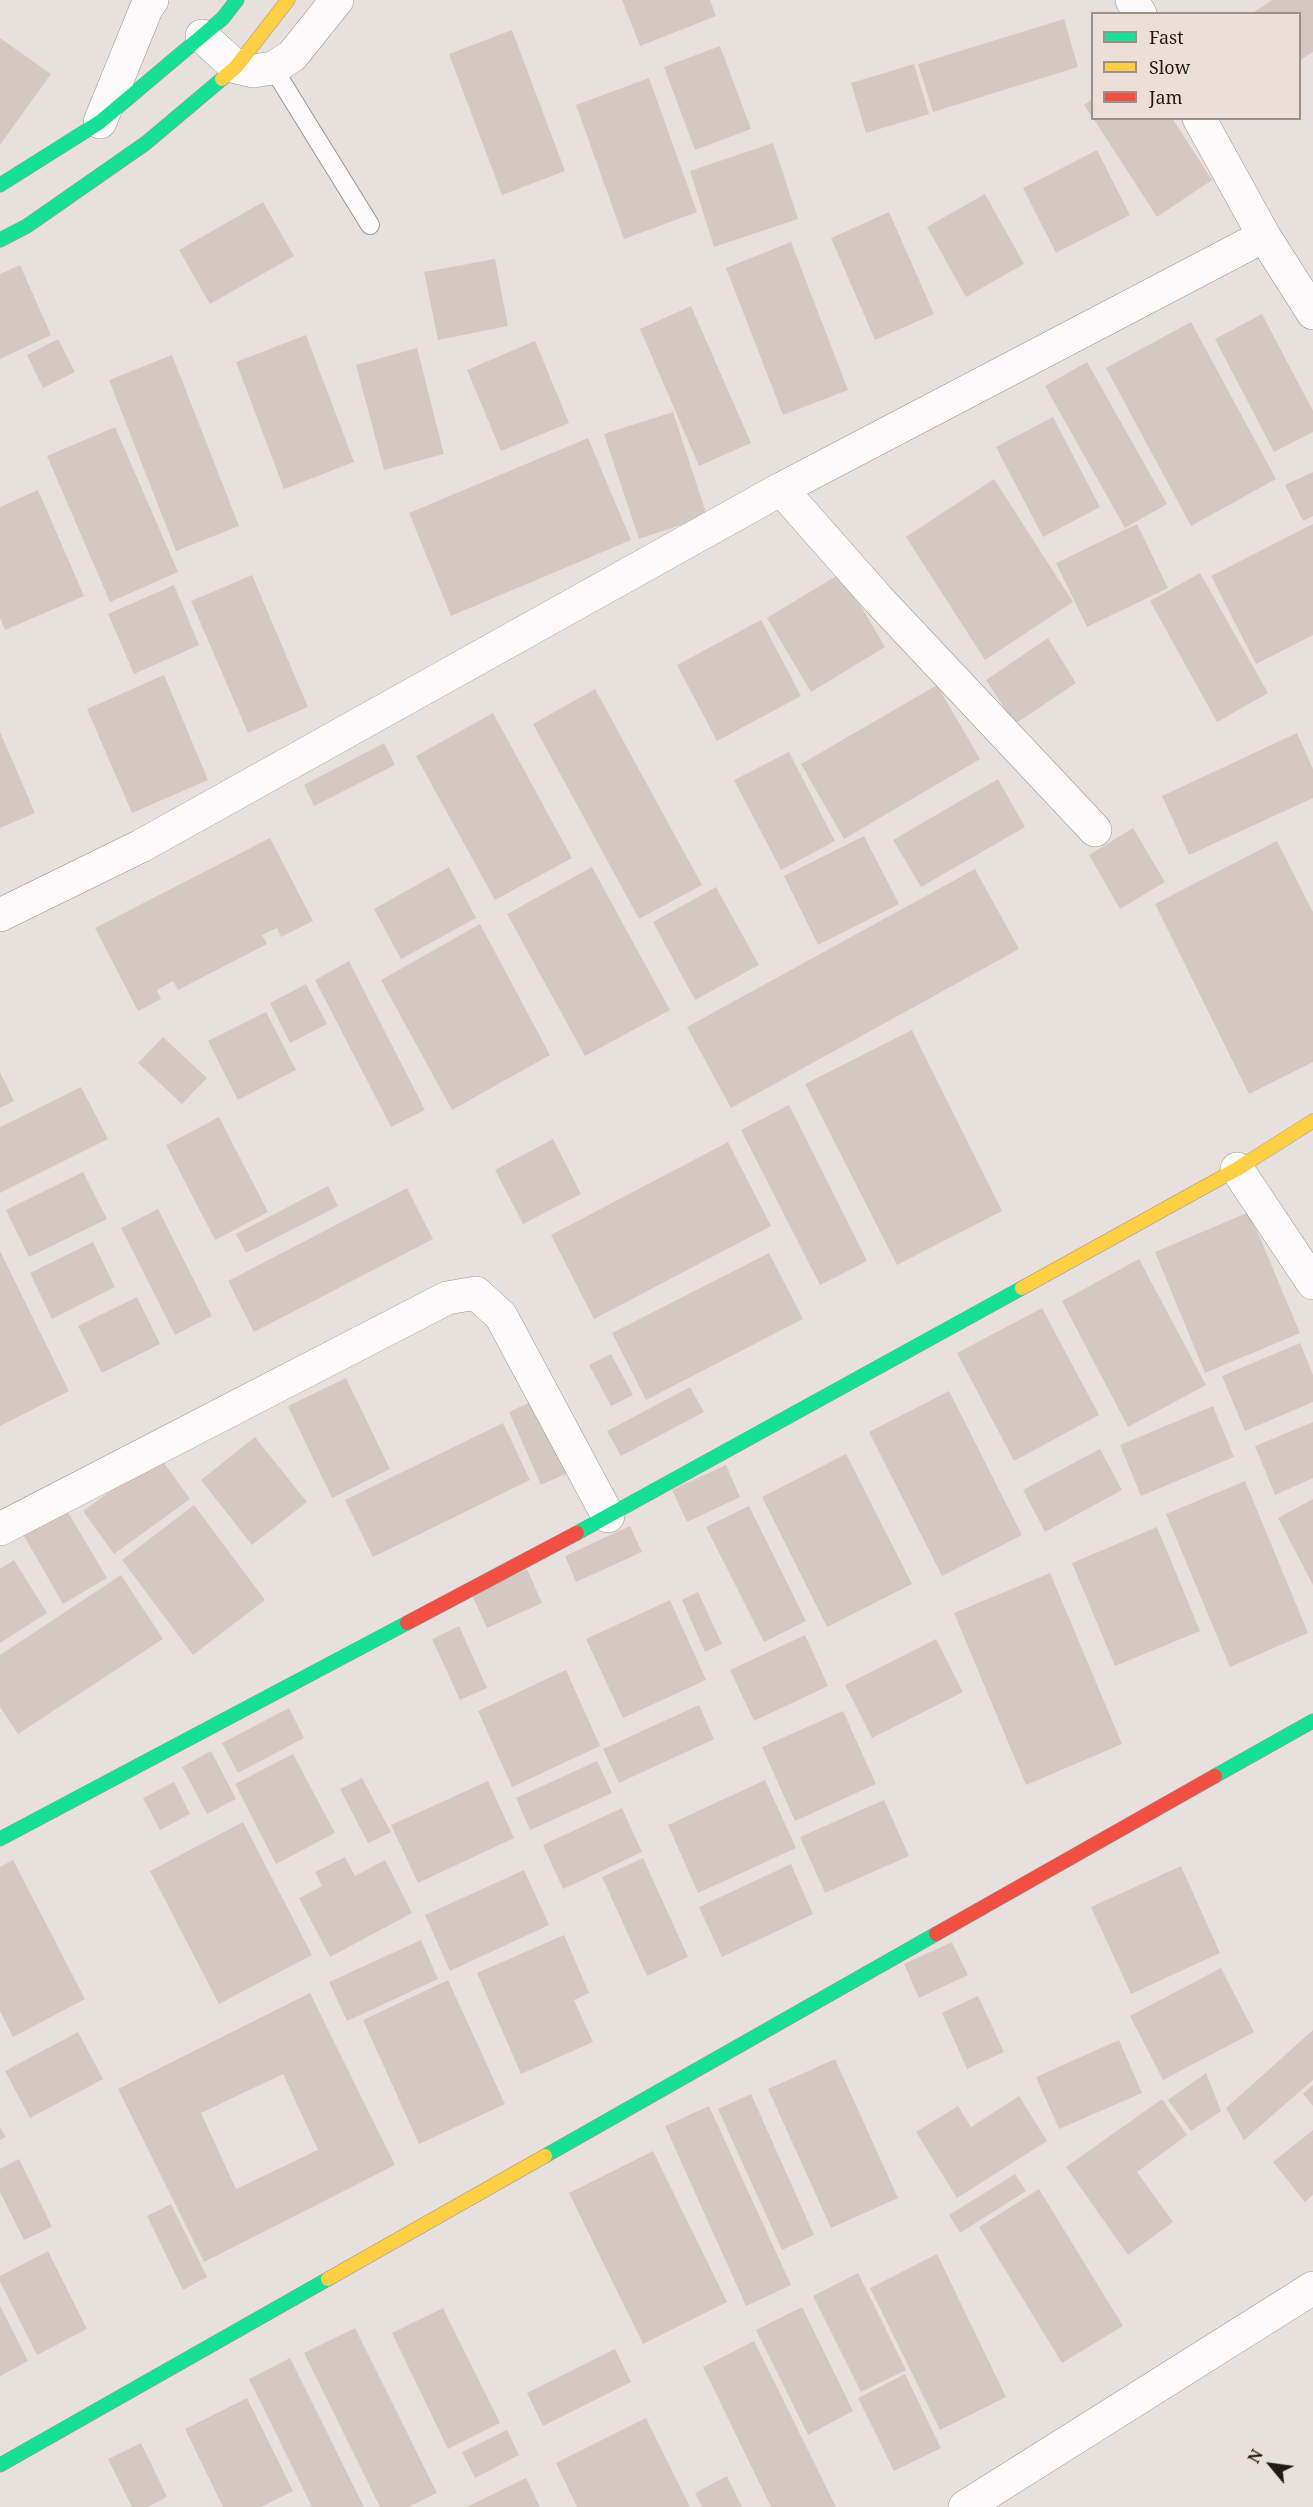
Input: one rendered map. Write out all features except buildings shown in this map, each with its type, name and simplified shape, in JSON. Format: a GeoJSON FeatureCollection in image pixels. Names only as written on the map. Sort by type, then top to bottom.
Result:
{"type":"FeatureCollection","features":[{"type":"Feature","properties":{"kind":"street"},"geometry":{"type":"LineString","coordinates":[[100,122],[146,9],[152,0]]}},
{"type":"Feature","properties":{"kind":"street"},"geometry":{"type":"LineString","coordinates":[[0,185],[100,122],[222,19],[237,0]]}},
{"type":"Feature","properties":{"kind":"street"},"geometry":{"type":"LineString","coordinates":[[0,240],[37,220],[146,143],[236,67],[288,0]]}},
{"type":"Feature","properties":{"kind":"street"},"geometry":{"type":"LineString","coordinates":[[202,36],[236,67],[253,71],[273,68],[292,56],[337,0]]}},
{"type":"Feature","properties":{"kind":"street"},"geometry":{"type":"LineString","coordinates":[[1199,120],[1264,236],[1308,294]]}},
{"type":"Feature","properties":{"kind":"street"},"geometry":{"type":"LineString","coordinates":[[0,915],[141,846],[781,489],[1264,236]]}},
{"type":"Feature","properties":{"kind":"street"},"geometry":{"type":"LineString","coordinates":[[781,489],[878,599],[1095,830]]}},
{"type":"Feature","properties":{"kind":"street"},"geometry":{"type":"LineString","coordinates":[[0,1839],[608,1516],[1237,1169],[1313,1121]]}},
{"type":"Feature","properties":{"kind":"street"},"geometry":{"type":"LineString","coordinates":[[1237,1169],[1313,1283]]}},
{"type":"Feature","properties":{"kind":"street"},"geometry":{"type":"LineString","coordinates":[[0,1529],[447,1298],[476,1293],[501,1316],[608,1516]]}},
{"type":"Feature","properties":{"kind":"street"},"geometry":{"type":"LineString","coordinates":[[0,2465],[1313,1721]]}},
{"type":"Feature","properties":{"kind":"street"},"geometry":{"type":"LineString","coordinates":[[965,2507],[1313,2288]]}},
{"type":"Feature","properties":{"kind":"lane"},"geometry":{"type":"LineString","coordinates":[[273,68],[370,225]]}},
{"type":"Feature","properties":{"kind":"traffic: fast"},"geometry":{"type":"LineString","coordinates":[[0,185],[100,122],[222,19],[237,0]]}},
{"type":"Feature","properties":{"kind":"traffic: fast"},"geometry":{"type":"LineString","coordinates":[[0,240],[27,226],[146,143],[222,79]]}},
{"type":"Feature","properties":{"kind":"traffic: fast"},"geometry":{"type":"LineString","coordinates":[[577,1533],[1022,1288]]}},
{"type":"Feature","properties":{"kind":"traffic: fast"},"geometry":{"type":"LineString","coordinates":[[0,1839],[407,1623]]}},
{"type":"Feature","properties":{"kind":"traffic: fast"},"geometry":{"type":"LineString","coordinates":[[1215,1776],[1313,1721]]}},
{"type":"Feature","properties":{"kind":"traffic: fast"},"geometry":{"type":"LineString","coordinates":[[545,2156],[936,1934]]}},
{"type":"Feature","properties":{"kind":"traffic: fast"},"geometry":{"type":"LineString","coordinates":[[0,2465],[328,2279]]}},
{"type":"Feature","properties":{"kind":"traffic: slow"},"geometry":{"type":"LineString","coordinates":[[222,79],[236,67],[288,0]]}},
{"type":"Feature","properties":{"kind":"traffic: slow"},"geometry":{"type":"LineString","coordinates":[[1022,1288],[1237,1169],[1313,1121]]}},
{"type":"Feature","properties":{"kind":"traffic: slow"},"geometry":{"type":"LineString","coordinates":[[328,2279],[545,2156]]}},
{"type":"Feature","properties":{"kind":"traffic: jam"},"geometry":{"type":"LineString","coordinates":[[407,1623],[577,1533]]}},
{"type":"Feature","properties":{"kind":"traffic: jam"},"geometry":{"type":"LineString","coordinates":[[936,1934],[1215,1776]]}}]}
